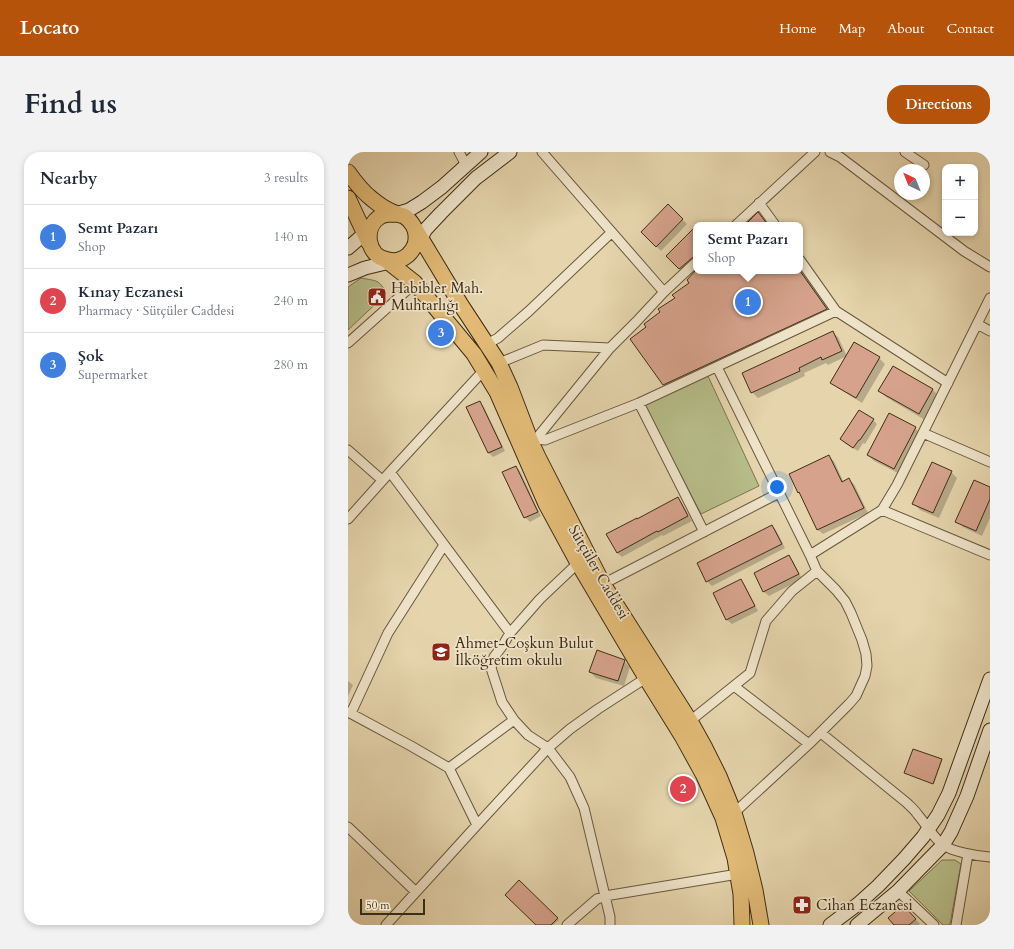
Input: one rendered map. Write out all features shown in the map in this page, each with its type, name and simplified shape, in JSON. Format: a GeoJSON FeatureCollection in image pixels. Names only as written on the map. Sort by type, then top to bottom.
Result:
{"type":"FeatureCollection","features":[{"type":"Feature","properties":{"kind":"main road"},"geometry":{"type":"LineString","coordinates":[[348,248],[368,235],[375,221],[381,216],[409,210],[422,202],[442,187],[481,152]]}},
{"type":"Feature","properties":{"kind":"main road"},"geometry":{"type":"LineString","coordinates":[[348,275],[365,268],[402,259],[409,255],[416,238],[471,183],[510,152]]}},
{"type":"Feature","properties":{"kind":"main road"},"geometry":{"type":"LineString","coordinates":[[348,172],[357,185],[372,199],[396,214],[410,220],[416,238]]}},
{"type":"Feature","properties":{"kind":"main road"},"geometry":{"type":"LineString","coordinates":[[348,198],[368,235],[373,251],[379,257],[390,261]]}},
{"type":"Feature","properties":{"kind":"main road","name":"Sütçüler Caddesi"},"geometry":{"type":"LineString","coordinates":[[416,238],[499,363],[557,497],[604,584],[706,748],[734,813],[755,890],[761,925]]}},
{"type":"Feature","properties":{"kind":"main road","name":"Sütçüler Caddesi"},"geometry":{"type":"LineString","coordinates":[[390,261],[415,283],[474,354],[484,370],[497,392],[546,504],[578,563],[682,736],[703,774],[723,818],[735,858],[741,894],[742,925]]}},
{"type":"Feature","properties":{"kind":"main road"},"geometry":{"type":"LineString","coordinates":[[830,925],[858,904],[878,886],[909,854],[938,815],[949,793],[990,679]]}},
{"type":"Feature","properties":{"kind":"main road"},"geometry":{"type":"LineString","coordinates":[[857,925],[898,890],[943,845],[951,832],[967,796],[990,730]]}},
{"type":"Feature","properties":{"kind":"street"},"geometry":{"type":"LineString","coordinates":[[459,152],[466,165]]}},
{"type":"Feature","properties":{"kind":"street"},"geometry":{"type":"LineString","coordinates":[[542,152],[664,292]]}},
{"type":"Feature","properties":{"kind":"street"},"geometry":{"type":"LineString","coordinates":[[739,222],[815,152]]}},
{"type":"Feature","properties":{"kind":"street"},"geometry":{"type":"LineString","coordinates":[[830,152],[840,157],[964,251],[990,267]]}},
{"type":"Feature","properties":{"kind":"street"},"geometry":{"type":"LineString","coordinates":[[905,152],[923,164]]}},
{"type":"Feature","properties":{"kind":"street"},"geometry":{"type":"LineString","coordinates":[[759,203],[773,222]]}},
{"type":"Feature","properties":{"kind":"street"},"geometry":{"type":"LineString","coordinates":[[487,344],[498,338],[529,311],[612,232]]}},
{"type":"Feature","properties":{"kind":"street"},"geometry":{"type":"LineString","coordinates":[[803,264],[836,311],[948,383]]}},
{"type":"Feature","properties":{"kind":"street"},"geometry":{"type":"LineString","coordinates":[[533,441],[610,348],[664,292],[693,265]]}},
{"type":"Feature","properties":{"kind":"street"},"geometry":{"type":"LineString","coordinates":[[348,343],[415,283]]}},
{"type":"Feature","properties":{"kind":"street"},"geometry":{"type":"LineString","coordinates":[[810,555],[882,510],[897,485],[990,298]]}},
{"type":"Feature","properties":{"kind":"street"},"geometry":{"type":"LineString","coordinates":[[533,441],[545,440],[639,403],[836,311]]}},
{"type":"Feature","properties":{"kind":"street"},"geometry":{"type":"LineString","coordinates":[[977,324],[990,331]]}},
{"type":"Feature","properties":{"kind":"street"},"geometry":{"type":"LineString","coordinates":[[499,363],[543,345],[610,348]]}},
{"type":"Feature","properties":{"kind":"street"},"geometry":{"type":"LineString","coordinates":[[717,367],[817,571],[845,601],[862,640],[866,654],[867,666],[865,676],[856,696],[849,704],[809,744],[734,813]]}},
{"type":"Feature","properties":{"kind":"street"},"geometry":{"type":"LineString","coordinates":[[348,519],[484,370]]}},
{"type":"Feature","properties":{"kind":"street"},"geometry":{"type":"LineString","coordinates":[[639,403],[704,532]]}},
{"type":"Feature","properties":{"kind":"street"},"geometry":{"type":"LineString","coordinates":[[923,433],[990,462]]}},
{"type":"Feature","properties":{"kind":"street"},"geometry":{"type":"LineString","coordinates":[[348,450],[382,480]]}},
{"type":"Feature","properties":{"kind":"street"},"geometry":{"type":"LineString","coordinates":[[390,472],[510,633]]}},
{"type":"Feature","properties":{"kind":"street"},"geometry":{"type":"LineString","coordinates":[[604,584],[779,493]]}},
{"type":"Feature","properties":{"kind":"street"},"geometry":{"type":"LineString","coordinates":[[882,510],[990,555]]}},
{"type":"Feature","properties":{"kind":"street"},"geometry":{"type":"LineString","coordinates":[[444,545],[388,633],[349,713],[449,768],[476,825]]}},
{"type":"Feature","properties":{"kind":"street"},"geometry":{"type":"LineString","coordinates":[[578,563],[540,599],[510,633],[494,656],[491,668],[502,702],[514,720],[528,736],[548,748],[570,777],[584,808],[610,917],[610,925]]}},
{"type":"Feature","properties":{"kind":"street"},"geometry":{"type":"LineString","coordinates":[[690,721],[750,673],[766,621],[792,591],[817,571]]}},
{"type":"Feature","properties":{"kind":"street"},"geometry":{"type":"LineString","coordinates":[[388,924],[476,825],[548,748],[598,708],[646,678]]}},
{"type":"Feature","properties":{"kind":"street"},"geometry":{"type":"LineString","coordinates":[[734,686],[809,744]]}},
{"type":"Feature","properties":{"kind":"street"},"geometry":{"type":"LineString","coordinates":[[449,768],[514,720]]}},
{"type":"Feature","properties":{"kind":"street"},"geometry":{"type":"LineString","coordinates":[[820,733],[907,803],[943,845],[968,854],[990,857]]}},
{"type":"Feature","properties":{"kind":"street"},"geometry":{"type":"LineString","coordinates":[[348,827],[416,892]]}},
{"type":"Feature","properties":{"kind":"street"},"geometry":{"type":"LineString","coordinates":[[956,925],[968,854]]}},
{"type":"Feature","properties":{"kind":"street"},"geometry":{"type":"LineString","coordinates":[[567,925],[597,899],[605,896],[738,874]]}},
{"type":"Feature","properties":{"kind":"street"},"geometry":{"type":"LineString","coordinates":[[898,890],[934,925]]}},
{"type":"Feature","properties":{"kind":"green space"},"geometry":{"type":"Polygon","coordinates":[[[361,278],[374,280],[379,283],[386,294],[348,330],[348,287],[361,278]]]}},
{"type":"Feature","properties":{"kind":"green space"},"geometry":{"type":"Polygon","coordinates":[[[707,374],[759,486],[701,514],[644,404],[707,374]]]}},
{"type":"Feature","properties":{"kind":"green space"},"geometry":{"type":"Polygon","coordinates":[[[942,860],[955,860],[961,864],[949,925],[943,925],[909,891],[942,860]]]}},
{"type":"Feature","properties":{"kind":"building"},"geometry":{"type":"Polygon","coordinates":[[[668,204],[683,219],[656,247],[641,232],[668,204]]]}},
{"type":"Feature","properties":{"kind":"building"},"geometry":{"type":"Polygon","coordinates":[[[758,212],[766,222],[748,222],[758,212]]]}},
{"type":"Feature","properties":{"kind":"building"},"geometry":{"type":"Polygon","coordinates":[[[693,229],[693,258],[679,269],[666,256],[693,229]]]}},
{"type":"Feature","properties":{"kind":"building"},"geometry":{"type":"Polygon","coordinates":[[[693,273],[802,274],[827,309],[663,385],[630,339],[646,327],[644,324],[660,312],[658,309],[675,298],[672,295],[689,283],[687,280],[693,273]]]}},
{"type":"Feature","properties":{"kind":"building","name":"Habibler Mah. Muhtarlığı"},"geometry":{"type":"Polygon","coordinates":[[[375,289],[386,300],[379,305],[369,294],[375,289]]]}},
{"type":"Feature","properties":{"kind":"building"},"geometry":{"type":"Polygon","coordinates":[[[833,331],[842,351],[822,360],[821,357],[799,368],[800,371],[751,393],[742,373],[833,331]]]}},
{"type":"Feature","properties":{"kind":"building"},"geometry":{"type":"Polygon","coordinates":[[[854,342],[880,357],[856,398],[830,383],[854,342]]]}},
{"type":"Feature","properties":{"kind":"building"},"geometry":{"type":"Polygon","coordinates":[[[893,366],[933,389],[919,414],[878,391],[893,366]]]}},
{"type":"Feature","properties":{"kind":"building"},"geometry":{"type":"Polygon","coordinates":[[[480,401],[502,447],[488,453],[466,407],[480,401]]]}},
{"type":"Feature","properties":{"kind":"building"},"geometry":{"type":"Polygon","coordinates":[[[859,410],[874,419],[853,448],[840,439],[859,410]]]}},
{"type":"Feature","properties":{"kind":"building"},"geometry":{"type":"Polygon","coordinates":[[[889,413],[916,427],[894,469],[867,455],[889,413]]]}},
{"type":"Feature","properties":{"kind":"building"},"geometry":{"type":"Polygon","coordinates":[[[829,455],[842,482],[849,478],[864,508],[817,530],[789,474],[829,455]]]}},
{"type":"Feature","properties":{"kind":"building"},"geometry":{"type":"Polygon","coordinates":[[[932,462],[952,471],[933,513],[912,504],[932,462]]]}},
{"type":"Feature","properties":{"kind":"building"},"geometry":{"type":"Polygon","coordinates":[[[516,466],[538,512],[524,518],[502,472],[516,466]]]}},
{"type":"Feature","properties":{"kind":"building"},"geometry":{"type":"Polygon","coordinates":[[[974,480],[990,487],[990,499],[976,531],[955,522],[974,480]]]}},
{"type":"Feature","properties":{"kind":"building"},"geometry":{"type":"Polygon","coordinates":[[[678,497],[688,516],[617,553],[606,534],[678,497]]]}},
{"type":"Feature","properties":{"kind":"building"},"geometry":{"type":"Polygon","coordinates":[[[772,525],[782,544],[706,582],[697,563],[772,525]]]}},
{"type":"Feature","properties":{"kind":"building"},"geometry":{"type":"Polygon","coordinates":[[[789,555],[799,574],[763,592],[754,573],[789,555]]]}},
{"type":"Feature","properties":{"kind":"building"},"geometry":{"type":"Polygon","coordinates":[[[741,579],[755,606],[726,620],[713,593],[741,579]]]}},
{"type":"Feature","properties":{"kind":"building"},"geometry":{"type":"Polygon","coordinates":[[[597,650],[625,660],[618,681],[589,672],[597,650]]]}},
{"type":"Feature","properties":{"kind":"building"},"geometry":{"type":"Polygon","coordinates":[[[913,749],[942,759],[933,784],[904,773],[913,749]]]}},
{"type":"Feature","properties":{"kind":"building"},"geometry":{"type":"Polygon","coordinates":[[[519,880],[558,918],[551,925],[536,925],[505,895],[519,880]]]}},
{"type":"Feature","properties":{"kind":"building"},"geometry":{"type":"Polygon","coordinates":[[[903,905],[916,919],[909,925],[894,925],[888,918],[903,905]]]}},
{"type":"Feature","properties":{"kind":"place","name":"Habibler Mah. Muhtarlığı"},"geometry":{"type":"Point","coordinates":[377,297]}},
{"type":"Feature","properties":{"kind":"place","name":"Semt Pazarı"},"geometry":{"type":"Point","coordinates":[748,302]}},
{"type":"Feature","properties":{"kind":"place","name":"Şok"},"geometry":{"type":"Point","coordinates":[441,333]}},
{"type":"Feature","properties":{"kind":"place","name":"Ahmet-Coşkun Bulut İlköğretim okulu"},"geometry":{"type":"Point","coordinates":[441,652]}},
{"type":"Feature","properties":{"kind":"place","name":"Kınay Eczanesi"},"geometry":{"type":"Point","coordinates":[683,789]}},
{"type":"Feature","properties":{"kind":"place","name":"Cihan Eczanesi"},"geometry":{"type":"Point","coordinates":[802,905]}}]}
